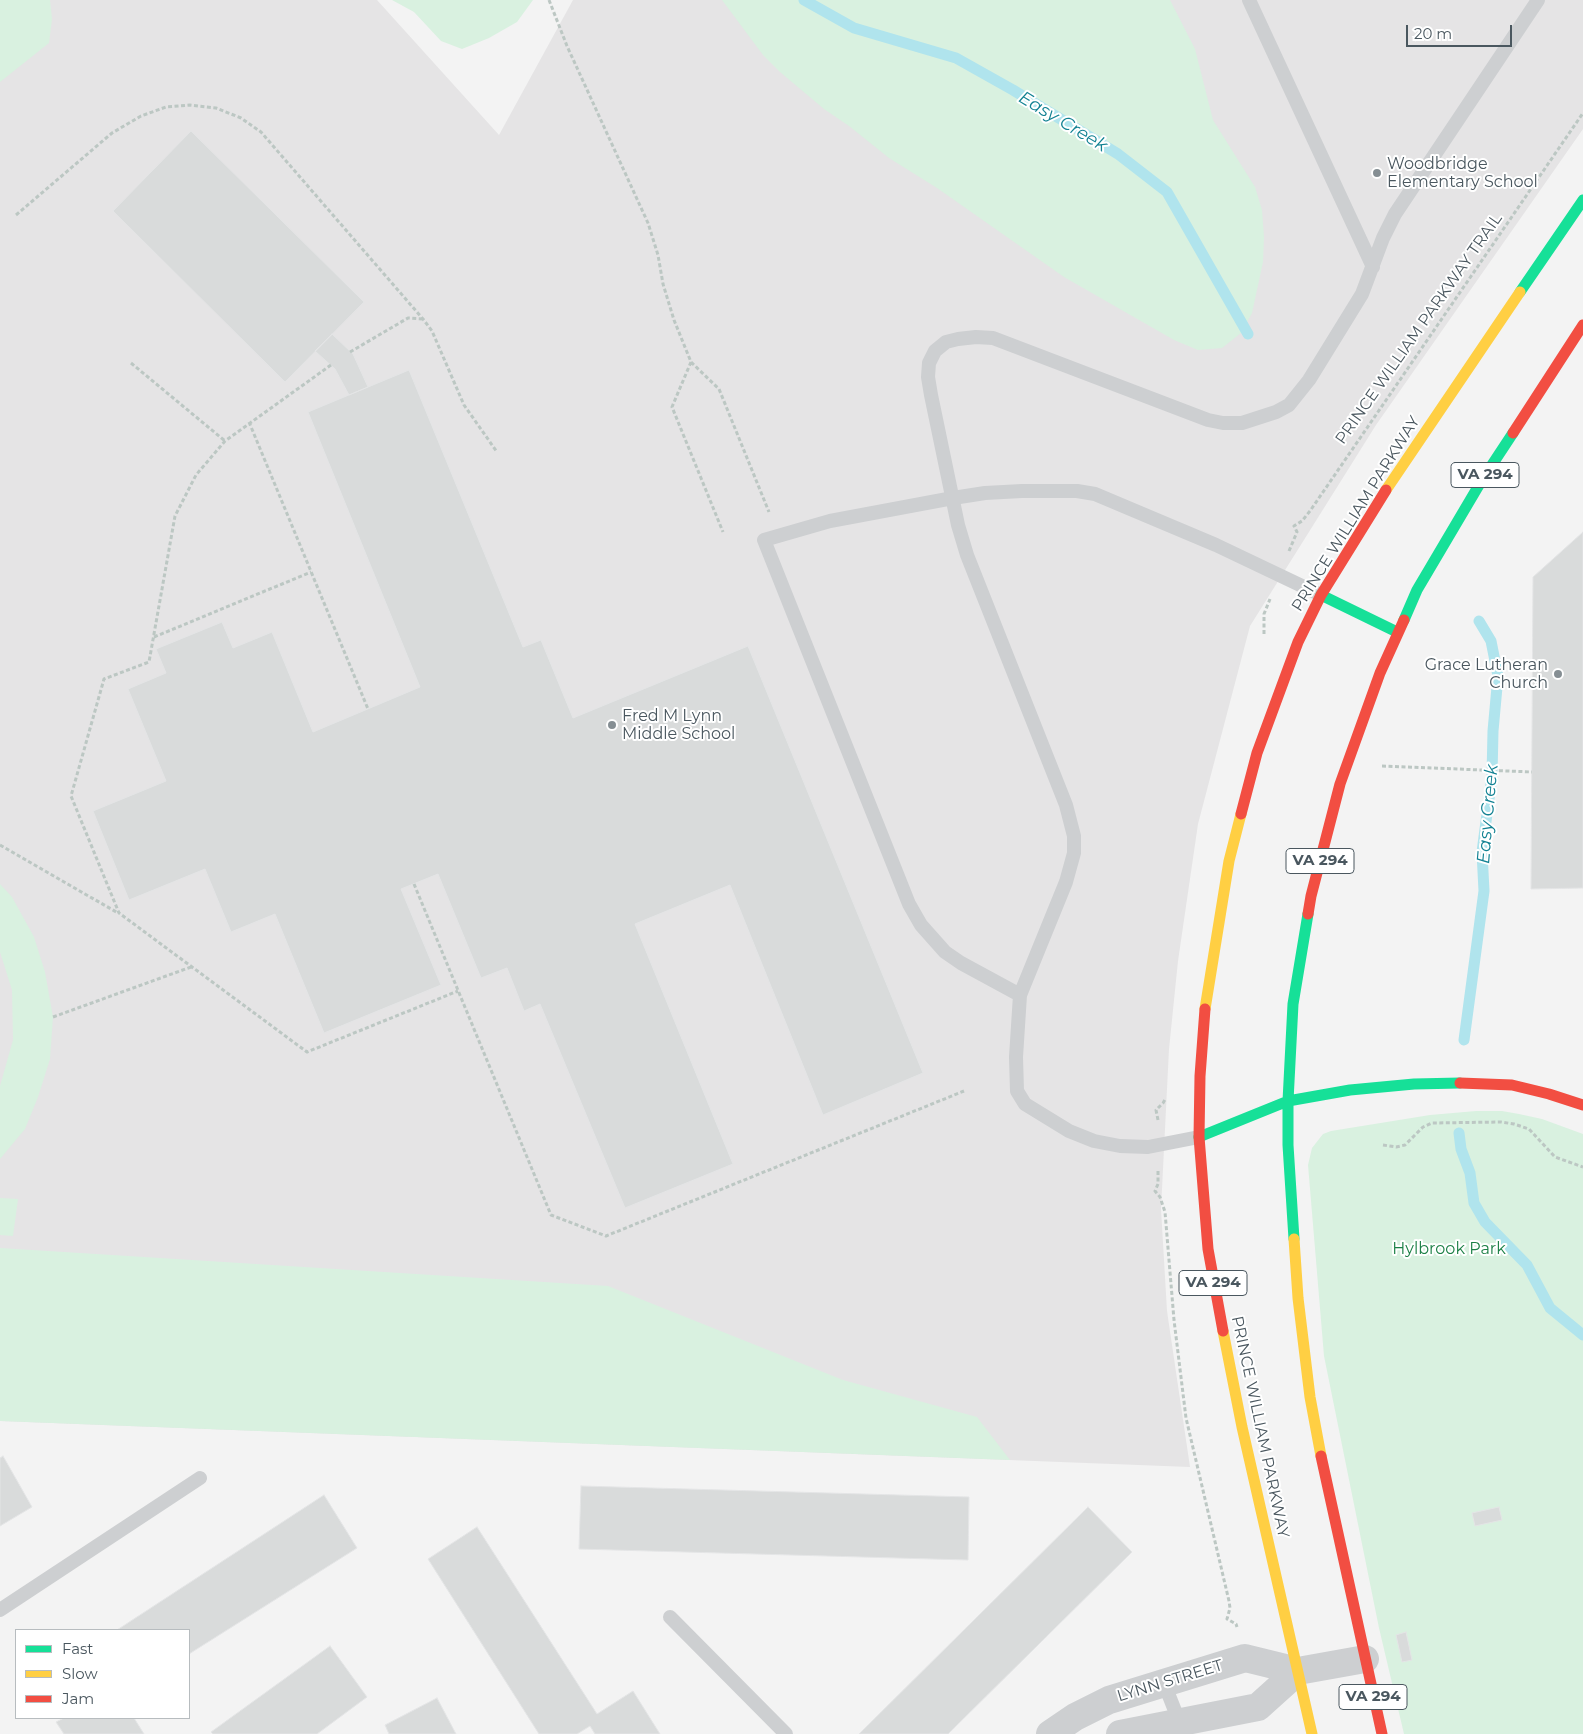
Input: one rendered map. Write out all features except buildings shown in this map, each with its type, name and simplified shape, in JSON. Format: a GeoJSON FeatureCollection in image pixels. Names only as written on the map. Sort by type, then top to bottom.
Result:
{"type":"FeatureCollection","features":[{"type":"Feature","properties":{"kind":"main road","name":"PRINCE WILLIAM PARKWAY"},"geometry":{"type":"LineString","coordinates":[[1312,1734],[1242,1426],[1217,1304],[1208,1249],[1200,1137],[1200,1076],[1204,1013],[1229,861],[1257,752],[1298,642],[1322,595],[1402,466],[1583,200]]}},
{"type":"Feature","properties":{"kind":"main road","name":"VA 294"},"geometry":{"type":"LineString","coordinates":[[1382,1734],[1336,1536],[1310,1397],[1298,1298],[1289,1155],[1288,1101],[1293,1004],[1311,896],[1340,784],[1380,672],[1397,632],[1417,590],[1482,480],[1583,325]]}},
{"type":"Feature","properties":{"kind":"main road"},"geometry":{"type":"LineString","coordinates":[[1322,595],[1397,632]]}},
{"type":"Feature","properties":{"kind":"main road"},"geometry":{"type":"LineString","coordinates":[[1200,1137],[1288,1101],[1350,1090],[1445,1082],[1512,1085],[1550,1094],[1583,1105]]}},
{"type":"Feature","properties":{"kind":"street","name":"LYNN STREET"},"geometry":{"type":"LineString","coordinates":[[1050,1734],[1074,1716],[1109,1700],[1245,1658],[1298,1671],[1365,1659]]}},
{"type":"Feature","properties":{"kind":"street"},"geometry":{"type":"LineString","coordinates":[[1120,1734],[1182,1728],[1258,1707],[1298,1671]]}},
{"type":"Feature","properties":{"kind":"lane"},"geometry":{"type":"LineString","coordinates":[[1249,0],[1373,267]]}},
{"type":"Feature","properties":{"kind":"lane"},"geometry":{"type":"LineString","coordinates":[[1200,1137],[1148,1147],[1120,1146],[1094,1141],[1069,1131],[1025,1104],[1017,1092],[1020,995],[1066,882],[1074,853],[1074,836],[1066,805],[974,576],[958,525],[928,377],[929,364],[935,351],[946,342],[976,336],[993,338],[1208,420],[1223,423],[1242,423],[1267,415],[1289,404],[1309,380],[1362,294],[1383,238],[1395,214],[1538,0]]}},
{"type":"Feature","properties":{"kind":"lane"},"geometry":{"type":"LineString","coordinates":[[1020,995],[960,963],[945,952],[921,925],[913,911],[764,540],[830,521],[953,498],[985,493],[1077,491],[1096,494],[1216,544],[1322,595]]}},
{"type":"Feature","properties":{"kind":"lane"},"geometry":{"type":"LineString","coordinates":[[0,1610],[200,1478]]}},
{"type":"Feature","properties":{"kind":"lane"},"geometry":{"type":"LineString","coordinates":[[670,1617],[786,1734]]}},
{"type":"Feature","properties":{"kind":"lane"},"geometry":{"type":"LineString","coordinates":[[1164,1683],[1182,1728]]}},
{"type":"Feature","properties":{"kind":"path"},"geometry":{"type":"LineString","coordinates":[[549,0],[567,46],[648,223],[674,320],[691,362],[719,389],[770,512]]}},
{"type":"Feature","properties":{"kind":"path"},"geometry":{"type":"LineString","coordinates":[[16,215],[112,133],[140,116],[166,107],[190,104],[216,108],[241,118],[262,132],[423,319],[432,331],[464,405],[498,452]]}},
{"type":"Feature","properties":{"kind":"path","name":"PRINCE WILLIAM PARKWAY TRAIL"},"geometry":{"type":"LineString","coordinates":[[1297,532],[1294,526],[1302,521],[1310,511],[1583,113]]}},
{"type":"Feature","properties":{"kind":"path"},"geometry":{"type":"LineString","coordinates":[[350,352],[408,318],[423,319]]}},
{"type":"Feature","properties":{"kind":"path"},"geometry":{"type":"LineString","coordinates":[[691,362],[672,407],[723,532]]}},
{"type":"Feature","properties":{"kind":"path"},"geometry":{"type":"LineString","coordinates":[[131,363],[225,441]]}},
{"type":"Feature","properties":{"kind":"path"},"geometry":{"type":"LineString","coordinates":[[119,913],[70,796],[104,679],[149,662],[175,516],[196,475],[225,441],[331,365]]}},
{"type":"Feature","properties":{"kind":"path"},"geometry":{"type":"LineString","coordinates":[[249,422],[368,709]]}},
{"type":"Feature","properties":{"kind":"path"},"geometry":{"type":"LineString","coordinates":[[154,637],[311,572]]}},
{"type":"Feature","properties":{"kind":"path"},"geometry":{"type":"LineString","coordinates":[[1382,766],[1532,772]]}},
{"type":"Feature","properties":{"kind":"path"},"geometry":{"type":"LineString","coordinates":[[0,845],[119,913],[307,1052],[458,991]]}},
{"type":"Feature","properties":{"kind":"path"},"geometry":{"type":"LineString","coordinates":[[414,884],[551,1215],[606,1236],[964,1091]]}},
{"type":"Feature","properties":{"kind":"path"},"geometry":{"type":"LineString","coordinates":[[53,1017],[192,967]]}},
{"type":"Feature","properties":{"kind":"path"},"geometry":{"type":"LineString","coordinates":[[1383,1145],[1396,1147],[1405,1145],[1423,1127],[1432,1123],[1501,1122],[1529,1129],[1555,1157],[1583,1168]]}},
{"type":"Feature","properties":{"kind":"path"},"geometry":{"type":"LineString","coordinates":[[1158,1184],[1155,1191],[1160,1197],[1165,1212],[1174,1320],[1186,1418],[1229,1601],[1230,1608],[1227,1618],[1236,1624]]}},
{"type":"Feature","properties":{"kind":"shaded area","name":"Fred M Lynn Middle School"},"geometry":{"type":"Polygon","coordinates":[[[0,0],[377,0],[499,135],[573,0],[1583,0],[1583,129],[1376,425],[1250,626],[1198,824],[1178,961],[1169,1049],[1161,1209],[1167,1311],[1190,1467],[0,1421],[0,0]]]}},
{"type":"Feature","properties":{"kind":"green space"},"geometry":{"type":"Polygon","coordinates":[[[0,0],[50,0],[52,19],[49,43],[0,82],[0,0]]]}},
{"type":"Feature","properties":{"kind":"green space"},"geometry":{"type":"Polygon","coordinates":[[[392,0],[533,0],[517,22],[489,38],[462,49],[441,41],[414,12],[392,0]]]}},
{"type":"Feature","properties":{"kind":"green space"},"geometry":{"type":"Polygon","coordinates":[[[722,0],[1170,0],[1195,49],[1213,120],[1255,187],[1262,210],[1263,262],[1252,313],[1241,333],[1222,348],[1198,350],[1174,340],[1064,277],[937,188],[889,158],[824,109],[763,55],[722,0]]]}},
{"type":"Feature","properties":{"kind":"green space"},"geometry":{"type":"Polygon","coordinates":[[[0,884],[12,897],[34,937],[45,972],[53,1017],[50,1059],[38,1097],[25,1129],[0,1159],[0,1086],[13,1040],[12,990],[0,952],[0,884]]]}},
{"type":"Feature","properties":{"kind":"green space","name":"Hylbrook Park"},"geometry":{"type":"Polygon","coordinates":[[[1502,1111],[1519,1114],[1542,1119],[1583,1134],[1583,1734],[1404,1734],[1379,1628],[1324,1356],[1308,1165],[1312,1148],[1323,1134],[1331,1131],[1430,1115],[1502,1111]]]}},
{"type":"Feature","properties":{"kind":"green space"},"geometry":{"type":"Polygon","coordinates":[[[0,1198],[18,1199],[13,1236],[0,1235],[0,1198]]]}},
{"type":"Feature","properties":{"kind":"green space"},"geometry":{"type":"Polygon","coordinates":[[[0,1248],[608,1286],[843,1380],[977,1417],[1010,1460],[0,1421],[0,1248]]]}},
{"type":"Feature","properties":{"kind":"waterway","name":"Easy Creek"},"geometry":{"type":"LineString","coordinates":[[804,0],[854,28],[956,58],[1013,90],[1118,154],[1167,192],[1248,334]]}},
{"type":"Feature","properties":{"kind":"waterway","name":"Easy Creek"},"geometry":{"type":"LineString","coordinates":[[1464,1040],[1484,891],[1482,852],[1492,776],[1493,731],[1498,676],[1491,641],[1479,621]]}},
{"type":"Feature","properties":{"kind":"waterway","name":"Easy Creek"},"geometry":{"type":"LineString","coordinates":[[1459,1133],[1461,1149],[1470,1173],[1474,1203],[1485,1222],[1527,1265],[1550,1308],[1583,1335]]}},
{"type":"Feature","properties":{"kind":"traffic: fast"},"geometry":{"type":"LineString","coordinates":[[1520,292],[1583,200]]}},
{"type":"Feature","properties":{"kind":"traffic: fast"},"geometry":{"type":"LineString","coordinates":[[1404,620],[1417,590],[1482,480],[1513,433]]}},
{"type":"Feature","properties":{"kind":"traffic: fast"},"geometry":{"type":"LineString","coordinates":[[1321,595],[1397,632]]}},
{"type":"Feature","properties":{"kind":"traffic: fast"},"geometry":{"type":"LineString","coordinates":[[1294,1239],[1288,1145],[1288,1101],[1293,1004],[1308,914]]}},
{"type":"Feature","properties":{"kind":"traffic: fast"},"geometry":{"type":"LineString","coordinates":[[1199,1137],[1288,1101],[1350,1090],[1414,1084],[1460,1083]]}},
{"type":"Feature","properties":{"kind":"traffic: slow"},"geometry":{"type":"LineString","coordinates":[[1386,490],[1520,292]]}},
{"type":"Feature","properties":{"kind":"traffic: slow"},"geometry":{"type":"LineString","coordinates":[[1205,1009],[1229,861],[1241,814]]}},
{"type":"Feature","properties":{"kind":"traffic: slow"},"geometry":{"type":"LineString","coordinates":[[1294,1239],[1298,1298],[1310,1397],[1321,1456]]}},
{"type":"Feature","properties":{"kind":"traffic: slow"},"geometry":{"type":"LineString","coordinates":[[1223,1331],[1242,1427],[1312,1734]]}},
{"type":"Feature","properties":{"kind":"traffic: jam"},"geometry":{"type":"LineString","coordinates":[[1513,433],[1583,325]]}},
{"type":"Feature","properties":{"kind":"traffic: jam"},"geometry":{"type":"LineString","coordinates":[[1241,814],[1257,753],[1298,642],[1321,595],[1386,490]]}},
{"type":"Feature","properties":{"kind":"traffic: jam"},"geometry":{"type":"LineString","coordinates":[[1308,914],[1340,784],[1380,673],[1404,620]]}},
{"type":"Feature","properties":{"kind":"traffic: jam"},"geometry":{"type":"LineString","coordinates":[[1205,1009],[1200,1076],[1199,1137],[1208,1249],[1223,1331]]}},
{"type":"Feature","properties":{"kind":"traffic: jam"},"geometry":{"type":"LineString","coordinates":[[1460,1083],[1512,1085],[1583,1105]]}},
{"type":"Feature","properties":{"kind":"traffic: jam"},"geometry":{"type":"LineString","coordinates":[[1321,1456],[1382,1734]]}},
{"type":"Feature","properties":{"kind":"place","name":"Woodbridge Elementary School"},"geometry":{"type":"Point","coordinates":[1377,173]}},
{"type":"Feature","properties":{"kind":"place","name":"Grace Lutheran Church"},"geometry":{"type":"Point","coordinates":[1558,674]}},
{"type":"Feature","properties":{"kind":"place","name":"Fred M Lynn Middle School"},"geometry":{"type":"Point","coordinates":[612,725]}}]}
